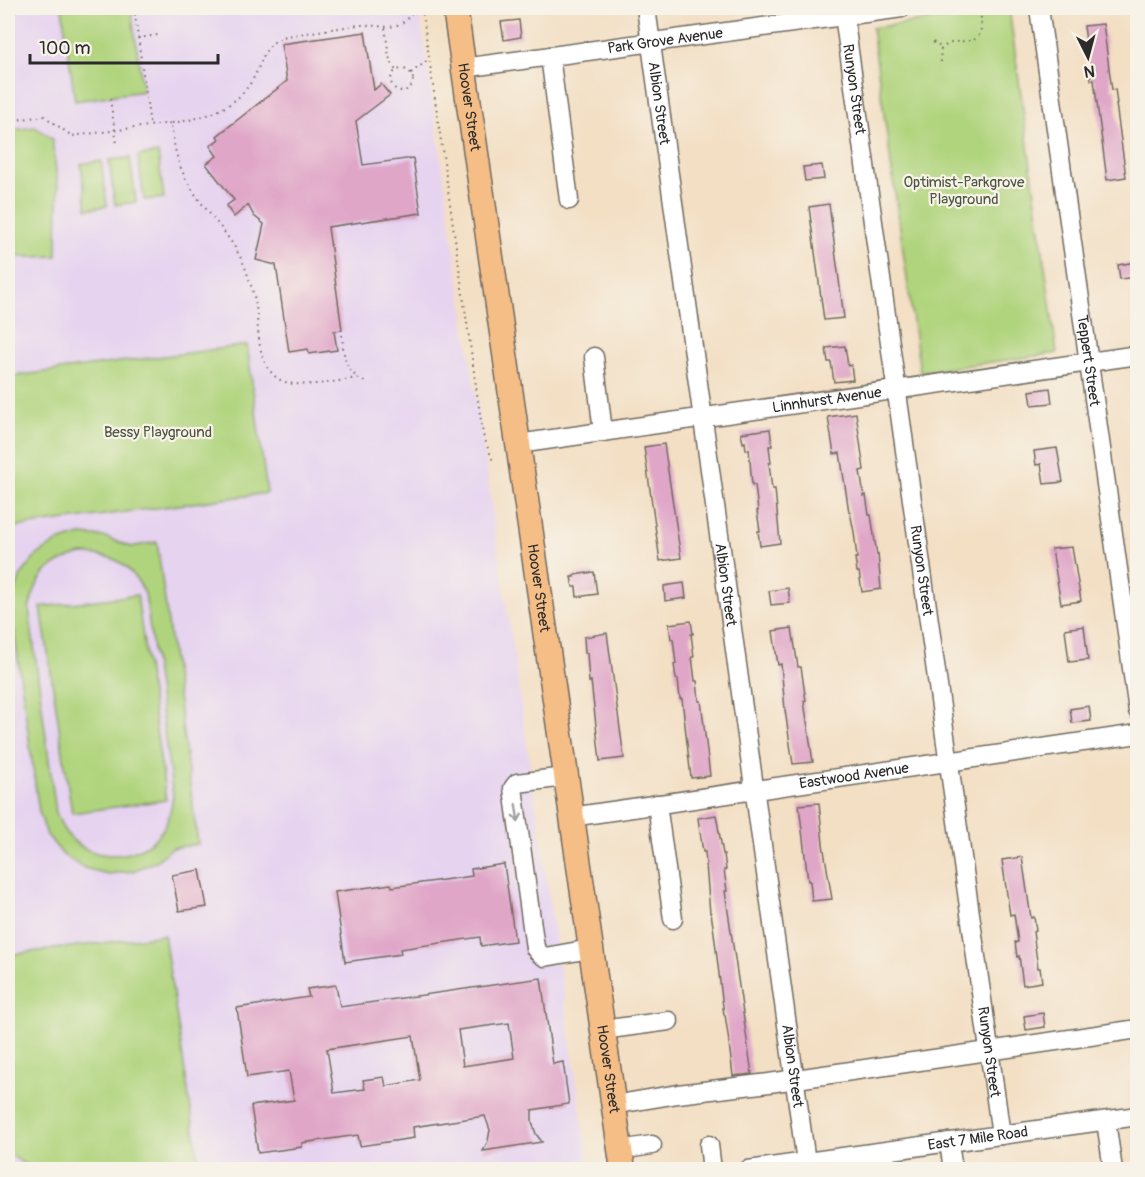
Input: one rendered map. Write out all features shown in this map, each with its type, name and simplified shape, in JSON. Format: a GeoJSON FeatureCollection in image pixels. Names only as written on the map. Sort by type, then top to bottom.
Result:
{"type":"FeatureCollection","features":[{"type":"Feature","properties":{"kind":"main road","name":"Hoover Street"},"geometry":{"type":"LineString","coordinates":[[455,8],[621,1160]]}},
{"type":"Feature","properties":{"kind":"street","name":"Albion Street"},"geometry":{"type":"LineString","coordinates":[[646,8],[795,1079],[796,1165]]}},
{"type":"Feature","properties":{"kind":"street","name":"Park Grove Avenue"},"geometry":{"type":"LineString","coordinates":[[463,68],[651,42],[843,11],[902,8]]}},
{"type":"Feature","properties":{"kind":"street","name":"Teppert Street"},"geometry":{"type":"LineString","coordinates":[[1039,8],[1137,711]]}},
{"type":"Feature","properties":{"kind":"street","name":"Runyon Street"},"geometry":{"type":"LineString","coordinates":[[843,11],[1001,1135]]}},
{"type":"Feature","properties":{"kind":"street"},"geometry":{"type":"LineString","coordinates":[[550,56],[569,200]]}},
{"type":"Feature","properties":{"kind":"street","name":"Linnhurst Avenue"},"geometry":{"type":"LineString","coordinates":[[518,444],[1137,355]]}},
{"type":"Feature","properties":{"kind":"street"},"geometry":{"type":"LineString","coordinates":[[594,357],[603,432]]}},
{"type":"Feature","properties":{"kind":"street","name":"Eastwood Avenue"},"geometry":{"type":"LineString","coordinates":[[571,817],[1137,734]]}},
{"type":"Feature","properties":{"kind":"street"},"geometry":{"type":"LineString","coordinates":[[565,777],[517,783],[513,788],[536,948],[545,957],[590,949]]}},
{"type":"Feature","properties":{"kind":"street"},"geometry":{"type":"LineString","coordinates":[[657,804],[673,919]]}},
{"type":"Feature","properties":{"kind":"street"},"geometry":{"type":"LineString","coordinates":[[602,1030],[669,1021]]}},
{"type":"Feature","properties":{"kind":"street"},"geometry":{"type":"LineString","coordinates":[[613,1105],[1137,1029]]}},
{"type":"Feature","properties":{"kind":"street","name":"East 7 Mile Road"},"geometry":{"type":"LineString","coordinates":[[748,1170],[1137,1116]]}},
{"type":"Feature","properties":{"kind":"street"},"geometry":{"type":"LineString","coordinates":[[1106,1121],[1113,1170]]}},
{"type":"Feature","properties":{"kind":"street"},"geometry":{"type":"LineString","coordinates":[[949,1142],[953,1170]]}},
{"type":"Feature","properties":{"kind":"street"},"geometry":{"type":"LineString","coordinates":[[621,1160],[652,1145]]}},
{"type":"Feature","properties":{"kind":"street"},"geometry":{"type":"LineString","coordinates":[[709,1145],[712,1170]]}},
{"type":"Feature","properties":{"kind":"path"},"geometry":{"type":"LineString","coordinates":[[134,8],[150,125]]}},
{"type":"Feature","properties":{"kind":"path"},"geometry":{"type":"LineString","coordinates":[[8,121],[44,116],[72,136],[196,119],[210,115],[245,91],[266,50],[272,42],[279,38],[358,25],[385,28],[396,26],[411,15],[414,8]]}},
{"type":"Feature","properties":{"kind":"path"},"geometry":{"type":"LineString","coordinates":[[422,8],[483,435],[493,461]]}},
{"type":"Feature","properties":{"kind":"path"},"geometry":{"type":"LineString","coordinates":[[941,62],[940,51],[947,44],[974,40],[980,36],[982,30],[980,11]]}},
{"type":"Feature","properties":{"kind":"path"},"geometry":{"type":"LineString","coordinates":[[385,28],[389,57],[396,71]]}},
{"type":"Feature","properties":{"kind":"path"},"geometry":{"type":"LineString","coordinates":[[138,38],[158,35]]}},
{"type":"Feature","properties":{"kind":"path"},"geometry":{"type":"LineString","coordinates":[[933,42],[942,48]]}},
{"type":"Feature","properties":{"kind":"path"},"geometry":{"type":"LineString","coordinates":[[411,73],[429,59]]}},
{"type":"Feature","properties":{"kind":"path"},"geometry":{"type":"LineString","coordinates":[[401,68],[405,69],[413,76],[413,84],[408,90],[401,91],[394,88],[391,81],[396,71],[401,68]]}},
{"type":"Feature","properties":{"kind":"path"},"geometry":{"type":"LineString","coordinates":[[110,99],[117,144]]}},
{"type":"Feature","properties":{"kind":"path"},"geometry":{"type":"LineString","coordinates":[[171,123],[173,140],[184,174],[192,189],[230,238],[240,255],[252,289],[261,349],[270,372],[288,384],[300,385],[357,378]]}},
{"type":"Feature","properties":{"kind":"path"},"geometry":{"type":"LineString","coordinates":[[342,335],[345,363],[357,378],[366,383]]}},
{"type":"Feature","properties":{"kind":"shaded area"},"geometry":{"type":"Polygon","coordinates":[[[8,8],[419,8],[588,1161],[529,1170],[8,1169],[8,528],[267,493],[246,345],[8,377],[8,8]]]}},
{"type":"Feature","properties":{"kind":"green space"},"geometry":{"type":"Polygon","coordinates":[[[62,8],[131,8],[143,91],[75,101],[62,8]]]}},
{"type":"Feature","properties":{"kind":"green space","name":"Optimist-Parkgrove Playground"},"geometry":{"type":"Polygon","coordinates":[[[1009,9],[1057,353],[920,372],[872,28],[1009,9]]]}},
{"type":"Feature","properties":{"kind":"green space"},"geometry":{"type":"Polygon","coordinates":[[[35,127],[52,139],[58,188],[57,256],[29,257],[8,254],[8,131],[35,127]]]}},
{"type":"Feature","properties":{"kind":"green space"},"geometry":{"type":"Polygon","coordinates":[[[158,153],[164,198],[144,200],[138,156],[158,153]]]}},
{"type":"Feature","properties":{"kind":"green space"},"geometry":{"type":"Polygon","coordinates":[[[130,158],[136,202],[115,205],[109,160],[130,158]]]}},
{"type":"Feature","properties":{"kind":"green space"},"geometry":{"type":"Polygon","coordinates":[[[101,161],[107,206],[87,209],[81,164],[101,161]]]}},
{"type":"Feature","properties":{"kind":"green space","name":"Bessy Playground"},"geometry":{"type":"Polygon","coordinates":[[[247,345],[267,493],[8,528],[8,377],[247,345]]]}},
{"type":"Feature","properties":{"kind":"green space"},"geometry":{"type":"Polygon","coordinates":[[[81,535],[105,537],[131,547],[157,542],[198,844],[172,848],[156,861],[133,871],[108,874],[84,868],[63,855],[47,835],[39,812],[13,623],[13,599],[21,575],[36,556],[57,542],[81,535]],[[81,554],[69,558],[45,572],[36,587],[29,609],[56,813],[64,830],[85,849],[112,855],[126,854],[151,842],[161,832],[166,824],[173,796],[145,593],[127,567],[112,559],[81,554]]]}},
{"type":"Feature","properties":{"kind":"green space"},"geometry":{"type":"Polygon","coordinates":[[[137,595],[166,800],[72,813],[41,607],[137,595]]]}},
{"type":"Feature","properties":{"kind":"green space"},"geometry":{"type":"Polygon","coordinates":[[[164,935],[200,1169],[35,1170],[21,1162],[8,1153],[8,955],[164,935]]]}},
{"type":"Feature","properties":{"kind":"building"},"geometry":{"type":"Polygon","coordinates":[[[519,20],[521,37],[504,40],[501,22],[519,20]]]}},
{"type":"Feature","properties":{"kind":"building"},"geometry":{"type":"Polygon","coordinates":[[[1103,24],[1112,90],[1115,89],[1126,177],[1107,180],[1094,80],[1091,80],[1084,26],[1103,24]]]}},
{"type":"Feature","properties":{"kind":"building"},"geometry":{"type":"Polygon","coordinates":[[[365,32],[374,90],[381,84],[390,95],[356,121],[363,165],[413,158],[421,213],[328,227],[342,330],[334,331],[337,350],[309,354],[308,349],[289,352],[276,265],[256,260],[264,224],[254,216],[248,205],[234,217],[226,206],[234,200],[206,164],[217,156],[210,146],[219,139],[217,136],[287,81],[281,44],[365,32]]]}},
{"type":"Feature","properties":{"kind":"building"},"geometry":{"type":"Polygon","coordinates":[[[822,165],[824,179],[805,181],[803,167],[822,165]]]}},
{"type":"Feature","properties":{"kind":"building"},"geometry":{"type":"Polygon","coordinates":[[[829,204],[844,318],[824,320],[809,207],[829,204]]]}},
{"type":"Feature","properties":{"kind":"building"},"geometry":{"type":"Polygon","coordinates":[[[1137,262],[1137,277],[1120,279],[1118,265],[1137,262]]]}},
{"type":"Feature","properties":{"kind":"building"},"geometry":{"type":"Polygon","coordinates":[[[845,346],[853,380],[834,382],[826,348],[845,346]]]}},
{"type":"Feature","properties":{"kind":"building"},"geometry":{"type":"Polygon","coordinates":[[[1050,388],[1052,403],[1032,405],[1030,391],[1050,388]]]}},
{"type":"Feature","properties":{"kind":"building"},"geometry":{"type":"Polygon","coordinates":[[[856,413],[864,470],[860,471],[878,554],[881,589],[862,592],[859,572],[857,572],[854,532],[840,453],[834,454],[828,417],[856,413]]]}},
{"type":"Feature","properties":{"kind":"building"},"geometry":{"type":"Polygon","coordinates":[[[770,429],[772,446],[769,446],[771,463],[769,463],[772,489],[775,489],[780,543],[760,546],[758,511],[755,485],[752,485],[749,449],[746,450],[741,433],[770,429]]]}},
{"type":"Feature","properties":{"kind":"building"},"geometry":{"type":"Polygon","coordinates":[[[664,444],[681,558],[660,561],[644,447],[664,444]]]}},
{"type":"Feature","properties":{"kind":"building"},"geometry":{"type":"Polygon","coordinates":[[[1057,448],[1063,482],[1044,484],[1041,464],[1036,465],[1034,451],[1057,448]]]}},
{"type":"Feature","properties":{"kind":"building"},"geometry":{"type":"Polygon","coordinates":[[[1072,547],[1081,601],[1061,604],[1052,549],[1072,547]]]}},
{"type":"Feature","properties":{"kind":"building"},"geometry":{"type":"Polygon","coordinates":[[[594,572],[597,594],[577,597],[576,587],[573,587],[571,577],[594,572]]]}},
{"type":"Feature","properties":{"kind":"building"},"geometry":{"type":"Polygon","coordinates":[[[684,583],[686,598],[665,601],[664,586],[684,583]]]}},
{"type":"Feature","properties":{"kind":"building"},"geometry":{"type":"Polygon","coordinates":[[[788,588],[790,603],[771,605],[769,591],[788,588]]]}},
{"type":"Feature","properties":{"kind":"building"},"geometry":{"type":"Polygon","coordinates":[[[691,621],[694,657],[692,657],[699,701],[701,701],[710,776],[691,778],[682,699],[680,699],[678,679],[676,679],[673,639],[671,639],[669,624],[691,621]]]}},
{"type":"Feature","properties":{"kind":"building"},"geometry":{"type":"Polygon","coordinates":[[[1084,626],[1088,660],[1069,662],[1065,629],[1084,626]]]}},
{"type":"Feature","properties":{"kind":"building"},"geometry":{"type":"Polygon","coordinates":[[[792,628],[798,667],[801,667],[813,762],[793,764],[781,664],[778,665],[773,631],[792,628]]]}},
{"type":"Feature","properties":{"kind":"building"},"geometry":{"type":"Polygon","coordinates":[[[607,633],[624,758],[600,761],[584,637],[607,633]]]}},
{"type":"Feature","properties":{"kind":"building"},"geometry":{"type":"Polygon","coordinates":[[[1089,706],[1091,721],[1072,723],[1070,709],[1089,706]]]}},
{"type":"Feature","properties":{"kind":"building"},"geometry":{"type":"Polygon","coordinates":[[[819,803],[832,899],[812,901],[799,805],[819,803]]]}},
{"type":"Feature","properties":{"kind":"building"},"geometry":{"type":"Polygon","coordinates":[[[716,815],[724,854],[727,891],[725,891],[752,1074],[733,1076],[710,913],[705,852],[703,852],[698,818],[716,815]]]}},
{"type":"Feature","properties":{"kind":"building"},"geometry":{"type":"Polygon","coordinates":[[[1022,857],[1031,918],[1034,917],[1036,931],[1033,932],[1042,982],[1023,985],[1015,942],[1018,942],[1014,914],[1010,915],[1002,860],[1022,857]]]}},
{"type":"Feature","properties":{"kind":"building"},"geometry":{"type":"Polygon","coordinates":[[[504,864],[515,941],[481,946],[480,937],[400,949],[401,954],[345,962],[335,892],[472,876],[471,869],[504,864]]]}},
{"type":"Feature","properties":{"kind":"building"},"geometry":{"type":"Polygon","coordinates":[[[200,870],[207,907],[179,911],[172,875],[200,870]]]}},
{"type":"Feature","properties":{"kind":"building"},"geometry":{"type":"Polygon","coordinates":[[[541,978],[553,1064],[563,1062],[569,1104],[532,1110],[532,1122],[542,1142],[483,1151],[490,1130],[485,1116],[413,1127],[414,1138],[360,1146],[358,1135],[302,1143],[302,1147],[258,1153],[251,1106],[294,1100],[289,1071],[247,1077],[237,1008],[309,997],[307,989],[336,985],[340,1007],[541,978]],[[509,1023],[458,1030],[463,1066],[514,1058],[509,1023]],[[413,1036],[327,1049],[334,1093],[365,1089],[363,1080],[384,1077],[386,1086],[420,1080],[413,1036]]]}},
{"type":"Feature","properties":{"kind":"building"},"geometry":{"type":"Polygon","coordinates":[[[1043,1013],[1045,1027],[1026,1030],[1024,1016],[1043,1013]]]}}]}
